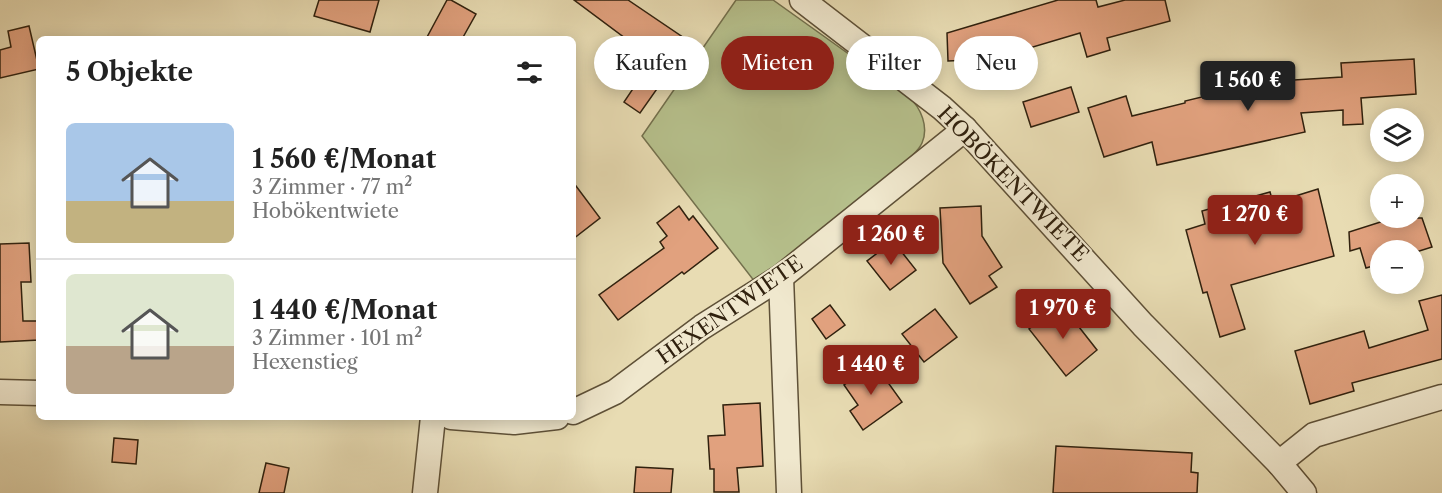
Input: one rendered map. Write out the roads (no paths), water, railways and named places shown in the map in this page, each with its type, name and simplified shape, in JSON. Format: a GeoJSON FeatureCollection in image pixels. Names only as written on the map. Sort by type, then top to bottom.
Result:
{"type":"FeatureCollection","features":[{"type":"Feature","properties":{"kind":"street","name":"HOBÖKENTWIETE"},"geometry":{"type":"LineString","coordinates":[[802,0],[942,108],[965,129],[1143,325],[1279,463],[1304,493]]}},
{"type":"Feature","properties":{"kind":"street","name":"HEXENTWIETE"},"geometry":{"type":"LineString","coordinates":[[576,411],[615,392],[702,327],[781,277],[965,129]]}},
{"type":"Feature","properties":{"kind":"street"},"geometry":{"type":"LineString","coordinates":[[781,277],[790,493]]}},
{"type":"Feature","properties":{"kind":"street"},"geometry":{"type":"LineString","coordinates":[[0,392],[36,393]]}},
{"type":"Feature","properties":{"kind":"street"},"geometry":{"type":"LineString","coordinates":[[1279,463],[1314,435],[1442,398]]}},
{"type":"Feature","properties":{"kind":"street"},"geometry":{"type":"LineString","coordinates":[[425,493],[433,420]]}},
{"type":"Feature","properties":{"kind":"street"},"geometry":{"type":"LineString","coordinates":[[489,420],[514,422],[531,420]]}}]}
